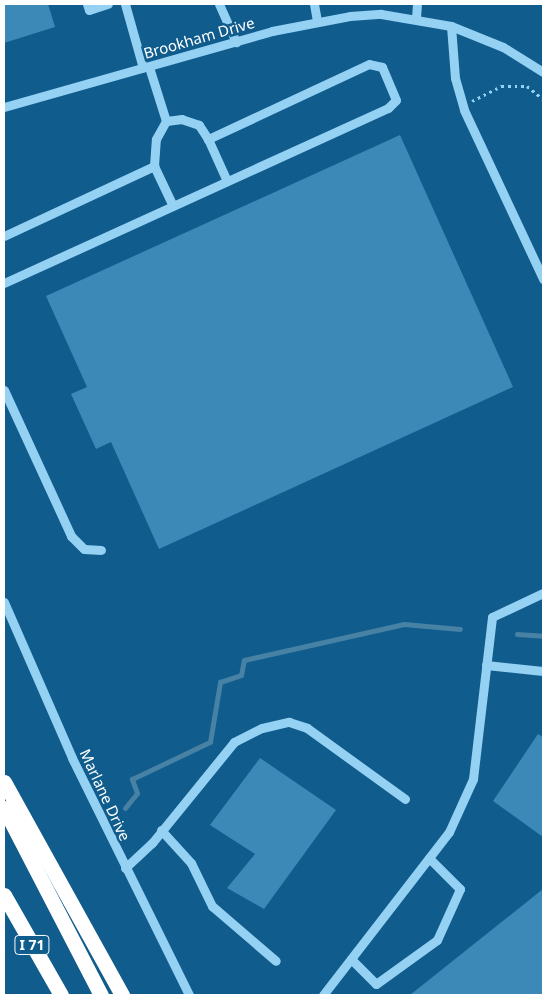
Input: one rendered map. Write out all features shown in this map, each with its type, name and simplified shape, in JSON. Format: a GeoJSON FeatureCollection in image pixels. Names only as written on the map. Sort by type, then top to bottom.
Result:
{"type":"FeatureCollection","features":[{"type":"Feature","properties":{"kind":"highway"},"geometry":{"type":"LineString","coordinates":[[4,782],[122,995]]}},
{"type":"Feature","properties":{"kind":"highway"},"geometry":{"type":"LineString","coordinates":[[4,808],[101,995]]}},
{"type":"Feature","properties":{"kind":"highway","name":"I 71"},"geometry":{"type":"LineString","coordinates":[[4,895],[61,995]]}},
{"type":"Feature","properties":{"kind":"street"},"geometry":{"type":"LineString","coordinates":[[87,4],[89,10],[108,4]]}},
{"type":"Feature","properties":{"kind":"street"},"geometry":{"type":"LineString","coordinates":[[125,4],[166,121],[156,139],[154,166],[173,206]]}},
{"type":"Feature","properties":{"kind":"street"},"geometry":{"type":"LineString","coordinates":[[219,4],[236,42]]}},
{"type":"Feature","properties":{"kind":"street"},"geometry":{"type":"LineString","coordinates":[[314,4],[317,20]]}},
{"type":"Feature","properties":{"kind":"street"},"geometry":{"type":"LineString","coordinates":[[416,18],[417,4]]}},
{"type":"Feature","properties":{"kind":"street","name":"Brookham Drive"},"geometry":{"type":"LineString","coordinates":[[4,107],[317,20],[381,14],[416,18],[451,26],[503,47],[543,72]]}},
{"type":"Feature","properties":{"kind":"street"},"geometry":{"type":"LineString","coordinates":[[451,26],[455,78],[463,106],[543,279]]}},
{"type":"Feature","properties":{"kind":"street"},"geometry":{"type":"LineString","coordinates":[[4,284],[388,108],[396,100],[382,67],[369,64],[208,139]]}},
{"type":"Feature","properties":{"kind":"street"},"geometry":{"type":"LineString","coordinates":[[166,121],[182,119],[199,125],[208,139],[228,181]]}},
{"type":"Feature","properties":{"kind":"street"},"geometry":{"type":"LineString","coordinates":[[4,236],[154,166]]}},
{"type":"Feature","properties":{"kind":"street"},"geometry":{"type":"LineString","coordinates":[[4,390],[71,536],[84,548],[101,550]]}},
{"type":"Feature","properties":{"kind":"street"},"geometry":{"type":"LineString","coordinates":[[323,995],[449,832],[473,779],[492,617],[543,593]]}},
{"type":"Feature","properties":{"kind":"street","name":"Marlane Drive"},"geometry":{"type":"LineString","coordinates":[[4,602],[125,868],[189,995]]}},
{"type":"Feature","properties":{"kind":"street"},"geometry":{"type":"LineString","coordinates":[[486,665],[543,671]]}},
{"type":"Feature","properties":{"kind":"street"},"geometry":{"type":"LineString","coordinates":[[125,868],[161,830],[234,742],[262,728],[289,722],[307,728],[405,799]]}},
{"type":"Feature","properties":{"kind":"street"},"geometry":{"type":"LineString","coordinates":[[161,830],[191,864],[212,906],[276,961]]}},
{"type":"Feature","properties":{"kind":"street"},"geometry":{"type":"LineString","coordinates":[[351,959],[376,984],[437,940],[460,889],[429,858]]}},
{"type":"Feature","properties":{"kind":"path"},"geometry":{"type":"LineString","coordinates":[[463,106],[502,86],[527,86],[543,99]]}},
{"type":"Feature","properties":{"kind":"building"},"geometry":{"type":"Polygon","coordinates":[[[4,4],[48,4],[55,27],[4,43],[4,4]]]}},
{"type":"Feature","properties":{"kind":"building"},"geometry":{"type":"Polygon","coordinates":[[[400,135],[513,387],[159,549],[111,442],[96,449],[71,394],[87,387],[46,296],[400,135]]]}},
{"type":"Feature","properties":{"kind":"building"},"geometry":{"type":"Polygon","coordinates":[[[538,734],[543,737],[543,837],[493,801],[538,734]]]}},
{"type":"Feature","properties":{"kind":"building"},"geometry":{"type":"Polygon","coordinates":[[[260,758],[336,810],[264,909],[227,888],[255,854],[210,825],[260,758]]]}},
{"type":"Feature","properties":{"kind":"building"},"geometry":{"type":"Polygon","coordinates":[[[543,889],[543,995],[410,995],[543,889]]]}},
{"type":"Feature","properties":{"kind":"waterway"},"geometry":{"type":"LineString","coordinates":[[125,808],[137,793],[132,779],[210,742],[220,682],[241,675],[244,660],[404,624],[460,629]]}},
{"type":"Feature","properties":{"kind":"waterway"},"geometry":{"type":"LineString","coordinates":[[517,634],[543,636]]}}]}
